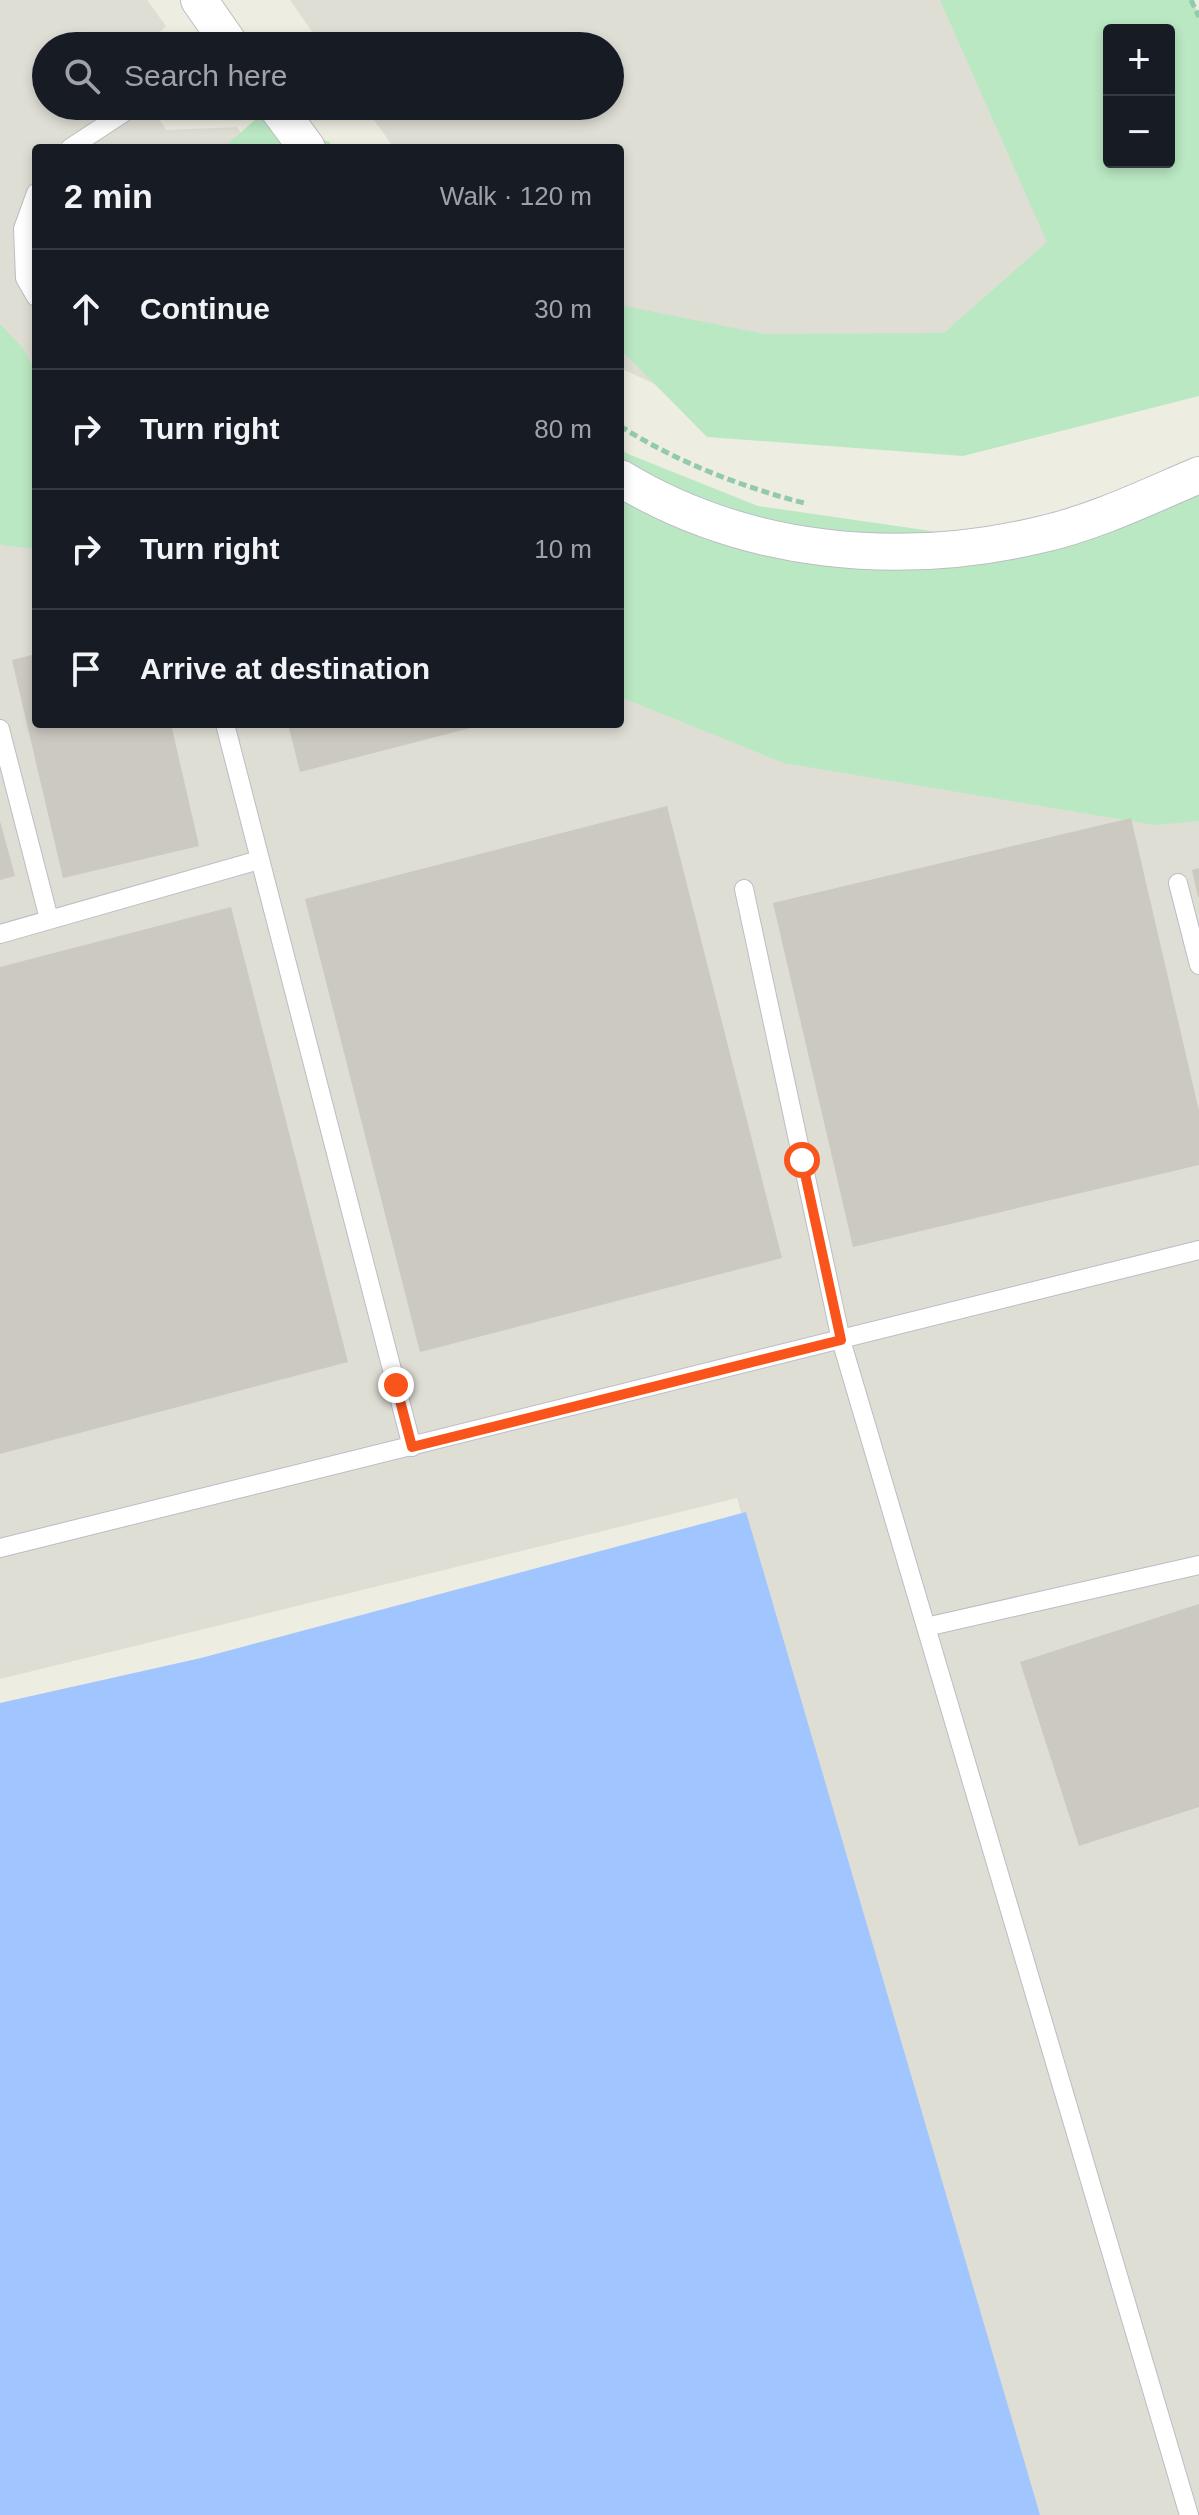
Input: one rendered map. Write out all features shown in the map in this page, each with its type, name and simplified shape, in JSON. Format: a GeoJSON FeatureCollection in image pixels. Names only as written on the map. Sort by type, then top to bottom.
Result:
{"type":"FeatureCollection","features":[{"type":"Feature","properties":{"kind":"street"},"geometry":{"type":"LineString","coordinates":[[199,0],[221,32]]}},
{"type":"Feature","properties":{"kind":"street"},"geometry":{"type":"LineString","coordinates":[[286,120],[304,144]]}},
{"type":"Feature","properties":{"kind":"street"},"geometry":{"type":"LineString","coordinates":[[624,480],[688,512],[782,540],[869,552],[927,552],[984,546],[1041,535],[1143,499],[1199,475]]}},
{"type":"Feature","properties":{"kind":"lane"},"geometry":{"type":"LineString","coordinates":[[76,144],[113,120]]}},
{"type":"Feature","properties":{"kind":"lane"},"geometry":{"type":"LineString","coordinates":[[32,204],[23,229],[25,278],[32,290]]}},
{"type":"Feature","properties":{"kind":"lane"},"geometry":{"type":"LineString","coordinates":[[226,728],[412,1447]]}},
{"type":"Feature","properties":{"kind":"lane"},"geometry":{"type":"LineString","coordinates":[[0,729],[49,919]]}},
{"type":"Feature","properties":{"kind":"lane"},"geometry":{"type":"LineString","coordinates":[[0,934],[259,860]]}},
{"type":"Feature","properties":{"kind":"lane"},"geometry":{"type":"LineString","coordinates":[[1178,883],[1199,965]]}},
{"type":"Feature","properties":{"kind":"lane"},"geometry":{"type":"LineString","coordinates":[[744,889],[841,1340],[1189,2515]]}},
{"type":"Feature","properties":{"kind":"lane"},"geometry":{"type":"LineString","coordinates":[[0,1548],[1199,1250]]}},
{"type":"Feature","properties":{"kind":"lane"},"geometry":{"type":"LineString","coordinates":[[926,1627],[1199,1565]]}},
{"type":"Feature","properties":{"kind":"path"},"geometry":{"type":"LineString","coordinates":[[1191,0],[1199,17]]}},
{"type":"Feature","properties":{"kind":"path"},"geometry":{"type":"LineString","coordinates":[[624,428],[660,451],[759,491],[818,506]]}},
{"type":"Feature","properties":{"kind":"shaded area"},"geometry":{"type":"Polygon","coordinates":[[[0,0],[147,0],[166,26],[160,32],[32,32],[32,120],[160,120],[166,130],[237,127],[250,144],[32,144],[32,728],[624,728],[624,517],[804,577],[1199,500],[1199,2515],[1023,2515],[737,1498],[0,1679],[0,0]]]}},
{"type":"Feature","properties":{"kind":"shaded area"},"geometry":{"type":"Polygon","coordinates":[[[290,0],[983,0],[1173,295],[659,386],[624,370],[624,144],[391,144],[374,120],[624,120],[624,32],[312,32],[290,0]]]}},
{"type":"Feature","properties":{"kind":"green space"},"geometry":{"type":"Polygon","coordinates":[[[940,0],[1192,0],[1199,15],[1199,396],[963,456],[707,437],[624,353],[624,306],[764,334],[944,333],[1047,242],[940,0]]]}},
{"type":"Feature","properties":{"kind":"green space"},"geometry":{"type":"Polygon","coordinates":[[[255,120],[263,120],[330,144],[228,144],[255,120]]]}},
{"type":"Feature","properties":{"kind":"green space"},"geometry":{"type":"Polygon","coordinates":[[[0,324],[23,348],[32,365],[32,549],[2,545],[0,324]]]}},
{"type":"Feature","properties":{"kind":"green space"},"geometry":{"type":"Polygon","coordinates":[[[624,451],[758,506],[1035,546],[1199,478],[1199,821],[1155,825],[784,763],[624,699],[624,451]]]}},
{"type":"Feature","properties":{"kind":"water"},"geometry":{"type":"Polygon","coordinates":[[[746,1512],[1040,2515],[0,2515],[0,1703],[201,1658],[746,1512]]]}},
{"type":"Feature","properties":{"kind":"building"},"geometry":{"type":"Polygon","coordinates":[[[32,655],[32,728],[172,728],[199,846],[63,878],[12,660],[32,655]]]}},
{"type":"Feature","properties":{"kind":"building"},"geometry":{"type":"Polygon","coordinates":[[[289,728],[470,728],[300,772],[289,728]]]}},
{"type":"Feature","properties":{"kind":"building"},"geometry":{"type":"Polygon","coordinates":[[[667,806],[782,1258],[420,1352],[305,899],[667,806]]]}},
{"type":"Feature","properties":{"kind":"building"},"geometry":{"type":"Polygon","coordinates":[[[1131,818],[1199,1111],[1199,1165],[853,1247],[773,903],[1131,818]]]}},
{"type":"Feature","properties":{"kind":"building"},"geometry":{"type":"Polygon","coordinates":[[[0,821],[15,876],[0,880],[0,821]]]}},
{"type":"Feature","properties":{"kind":"building"},"geometry":{"type":"Polygon","coordinates":[[[1199,868],[1199,897],[1198,897],[1192,870],[1199,868]]]}},
{"type":"Feature","properties":{"kind":"building"},"geometry":{"type":"Polygon","coordinates":[[[231,907],[348,1362],[0,1454],[0,967],[231,907]]]}},
{"type":"Feature","properties":{"kind":"building"},"geometry":{"type":"Polygon","coordinates":[[[1199,1604],[1199,1807],[1079,1846],[1020,1662],[1199,1604]]]}},
{"type":"Feature","properties":{"kind":"route"},"geometry":{"type":"LineString","coordinates":[[396,1385],[412,1447],[841,1340],[802,1160]]}}]}
